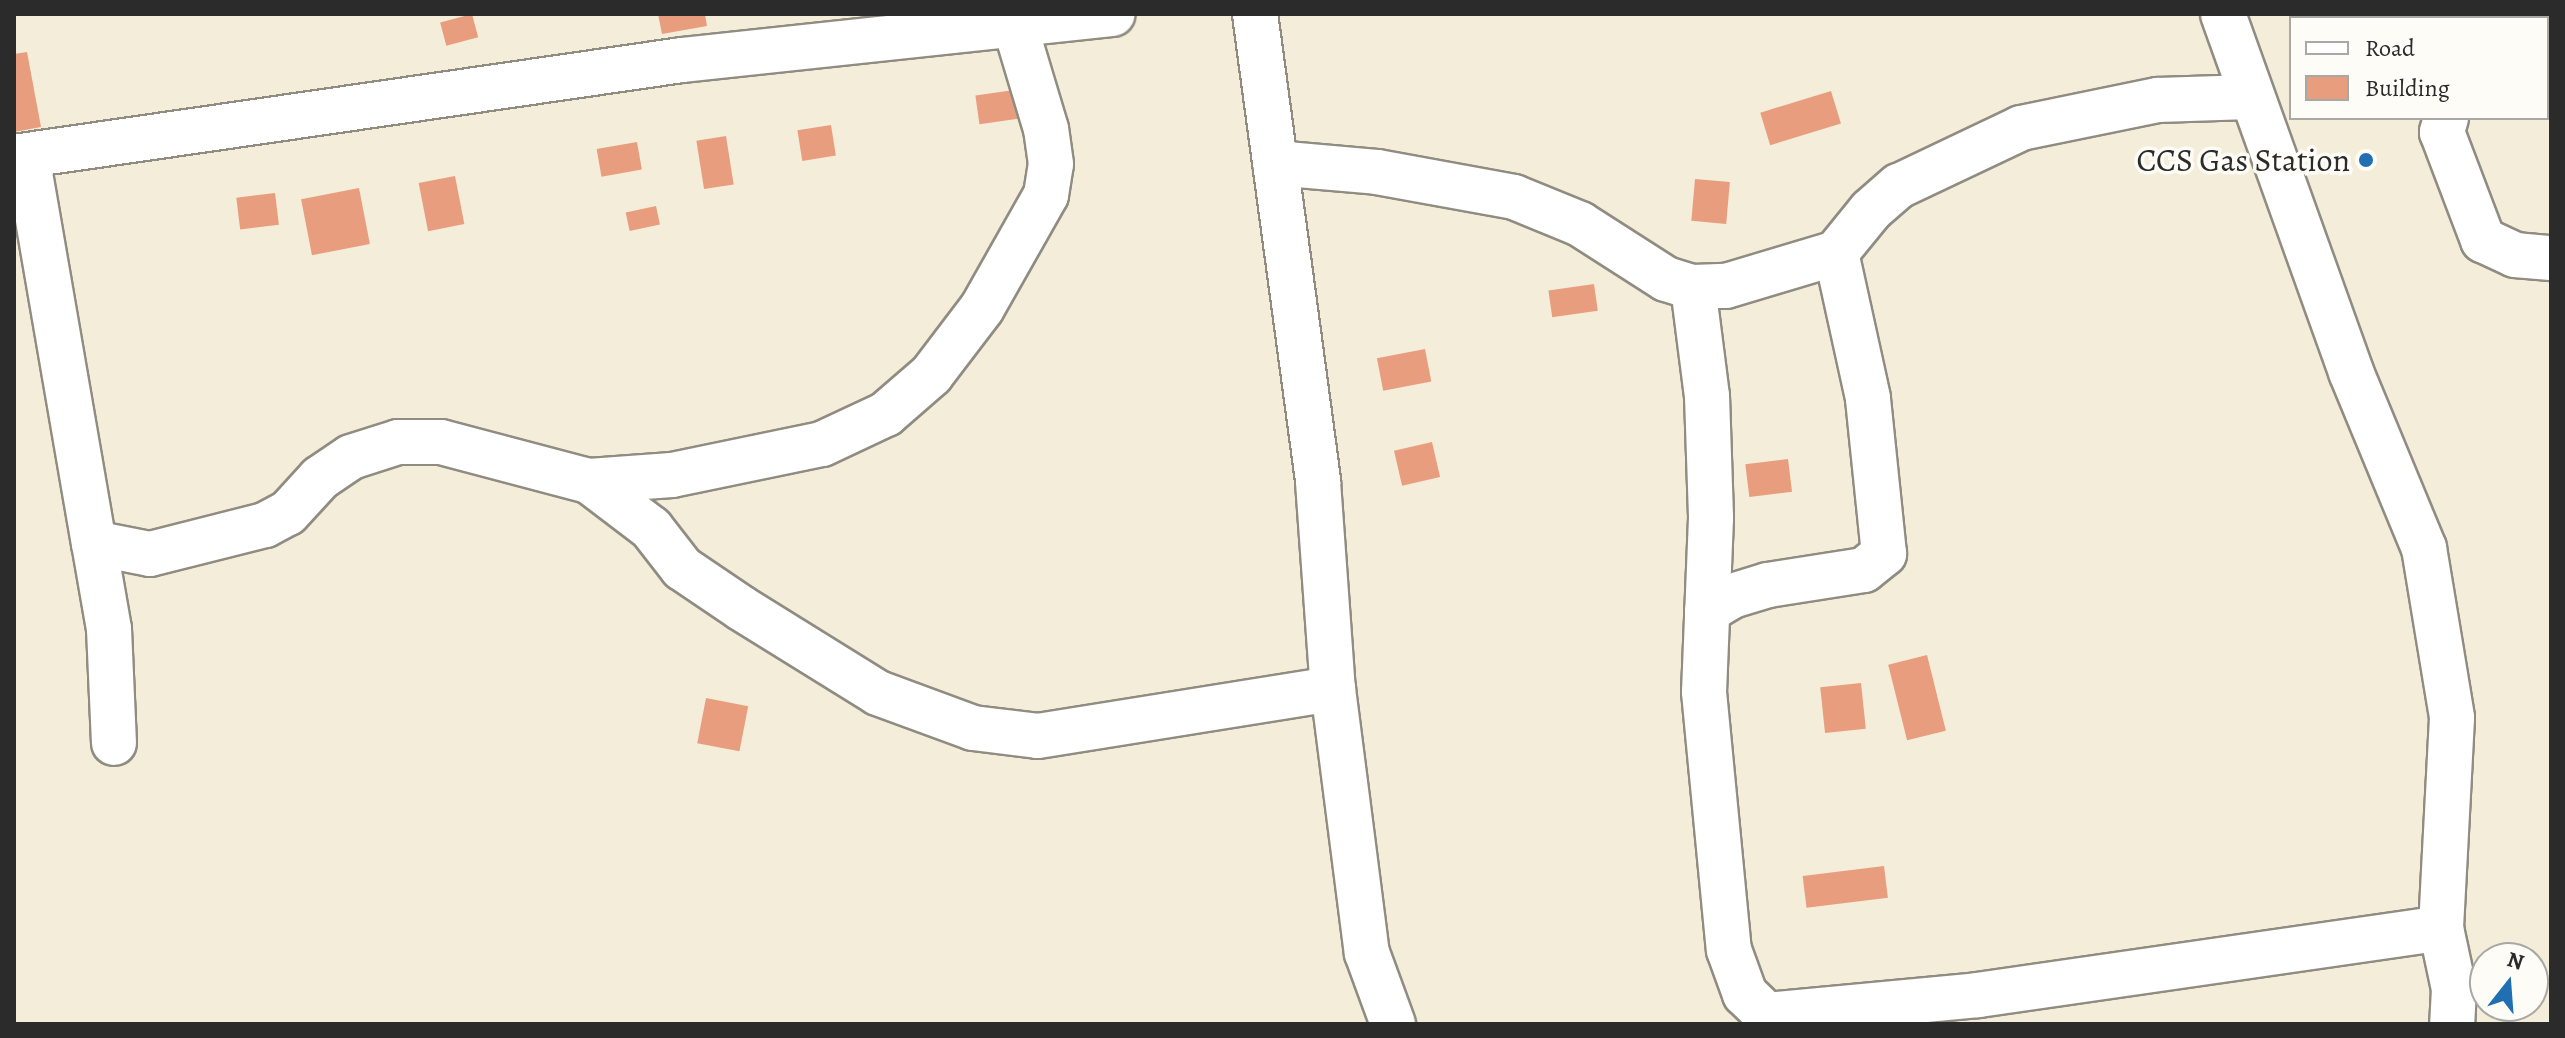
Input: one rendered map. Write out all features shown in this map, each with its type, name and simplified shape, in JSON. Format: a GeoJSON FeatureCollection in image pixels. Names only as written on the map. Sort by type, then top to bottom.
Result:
{"type":"FeatureCollection","features":[{"type":"Feature","properties":{"kind":"street"},"geometry":{"type":"LineString","coordinates":[[114,743],[109,629],[20,156],[682,60],[1004,19],[1113,14]]}},
{"type":"Feature","properties":{"kind":"street"},"geometry":{"type":"LineString","coordinates":[[1255,14],[1318,482],[1333,689],[1367,953],[1393,1024]]}},
{"type":"Feature","properties":{"kind":"street"},"geometry":{"type":"LineString","coordinates":[[2223,14],[2250,97],[2351,372],[2424,548],[2452,718],[2441,928],[2454,989],[2452,1024]]}},
{"type":"Feature","properties":{"kind":"street"},"geometry":{"type":"LineString","coordinates":[[94,543],[150,554],[265,525],[288,513],[320,478],[351,457],[398,442],[441,442],[589,481],[672,475],[822,444],[886,414],[931,375],[982,308],[1046,195],[1051,164],[1046,129],[1004,19]]}},
{"type":"Feature","properties":{"kind":"street"},"geometry":{"type":"LineString","coordinates":[[1275,163],[1377,172],[1514,197],[1580,224],[1666,279],[1693,287],[1726,286],[1836,253],[1899,186],[2021,128],[2158,100],[2250,97]]}},
{"type":"Feature","properties":{"kind":"street"},"geometry":{"type":"LineString","coordinates":[[2445,120],[2442,132],[2483,240],[2515,255],[2551,258]]}},
{"type":"Feature","properties":{"kind":"street"},"geometry":{"type":"LineString","coordinates":[[1707,611],[1732,596],[1768,585],[1864,570],[1884,554],[1868,398],[1836,253]]}},
{"type":"Feature","properties":{"kind":"street"},"geometry":{"type":"LineString","coordinates":[[1693,287],[1707,396],[1704,692],[1729,950],[1745,994],[1767,1015],[1978,995],[2441,928]]}},
{"type":"Feature","properties":{"kind":"street"},"geometry":{"type":"LineString","coordinates":[[589,481],[651,528],[682,568],[741,608],[878,693],[973,728],[1038,736],[1333,689]]}},
{"type":"Feature","properties":{"kind":"building"},"geometry":{"type":"Polygon","coordinates":[[[472,14],[478,37],[446,46],[440,23],[472,14]]]}},
{"type":"Feature","properties":{"kind":"building"},"geometry":{"type":"Polygon","coordinates":[[[658,14],[705,14],[707,26],[662,34],[658,14]]]}},
{"type":"Feature","properties":{"kind":"building"},"geometry":{"type":"Polygon","coordinates":[[[27,52],[41,127],[14,132],[14,54],[27,52]]]}},
{"type":"Feature","properties":{"kind":"building"},"geometry":{"type":"Polygon","coordinates":[[[1014,90],[1018,119],[979,124],[975,95],[1014,90]]]}},
{"type":"Feature","properties":{"kind":"building"},"geometry":{"type":"Polygon","coordinates":[[[1831,91],[1841,124],[1770,145],[1760,113],[1831,91]]]}},
{"type":"Feature","properties":{"kind":"building"},"geometry":{"type":"Polygon","coordinates":[[[831,125],[836,156],[802,161],[797,130],[831,125]]]}},
{"type":"Feature","properties":{"kind":"building"},"geometry":{"type":"Polygon","coordinates":[[[726,136],[734,184],[704,189],[696,141],[726,136]]]}},
{"type":"Feature","properties":{"kind":"building"},"geometry":{"type":"Polygon","coordinates":[[[637,142],[642,170],[601,177],[597,149],[637,142]]]}},
{"type":"Feature","properties":{"kind":"building"},"geometry":{"type":"Polygon","coordinates":[[[455,176],[464,224],[428,231],[419,183],[455,176]]]}},
{"type":"Feature","properties":{"kind":"building"},"geometry":{"type":"Polygon","coordinates":[[[1695,179],[1730,182],[1726,224],[1691,221],[1695,179]]]}},
{"type":"Feature","properties":{"kind":"building"},"geometry":{"type":"Polygon","coordinates":[[[359,188],[370,244],[312,255],[301,199],[359,188]]]}},
{"type":"Feature","properties":{"kind":"building"},"geometry":{"type":"Polygon","coordinates":[[[275,193],[279,225],[240,230],[236,198],[275,193]]]}},
{"type":"Feature","properties":{"kind":"building"},"geometry":{"type":"Polygon","coordinates":[[[656,206],[660,225],[630,231],[626,212],[656,206]]]}},
{"type":"Feature","properties":{"kind":"building"},"geometry":{"type":"Polygon","coordinates":[[[1594,284],[1598,311],[1552,317],[1548,290],[1594,284]]]}},
{"type":"Feature","properties":{"kind":"building"},"geometry":{"type":"Polygon","coordinates":[[[1425,349],[1431,381],[1383,391],[1377,358],[1425,349]]]}},
{"type":"Feature","properties":{"kind":"building"},"geometry":{"type":"Polygon","coordinates":[[[1432,442],[1440,477],[1402,486],[1394,451],[1432,442]]]}},
{"type":"Feature","properties":{"kind":"building"},"geometry":{"type":"Polygon","coordinates":[[[1788,459],[1792,492],[1749,497],[1745,464],[1788,459]]]}},
{"type":"Feature","properties":{"kind":"building"},"geometry":{"type":"Polygon","coordinates":[[[1927,655],[1946,731],[1907,740],[1888,665],[1927,655]]]}},
{"type":"Feature","properties":{"kind":"building"},"geometry":{"type":"Polygon","coordinates":[[[1861,683],[1866,729],[1825,733],[1820,687],[1861,683]]]}},
{"type":"Feature","properties":{"kind":"building"},"geometry":{"type":"Polygon","coordinates":[[[706,698],[748,706],[739,751],[697,743],[706,698]]]}},
{"type":"Feature","properties":{"kind":"building"},"geometry":{"type":"Polygon","coordinates":[[[1884,866],[1888,898],[1807,908],[1803,876],[1884,866]]]}},
{"type":"Feature","properties":{"kind":"place","name":"CCS Gas Station"},"geometry":{"type":"Point","coordinates":[2366,160]}}]}
